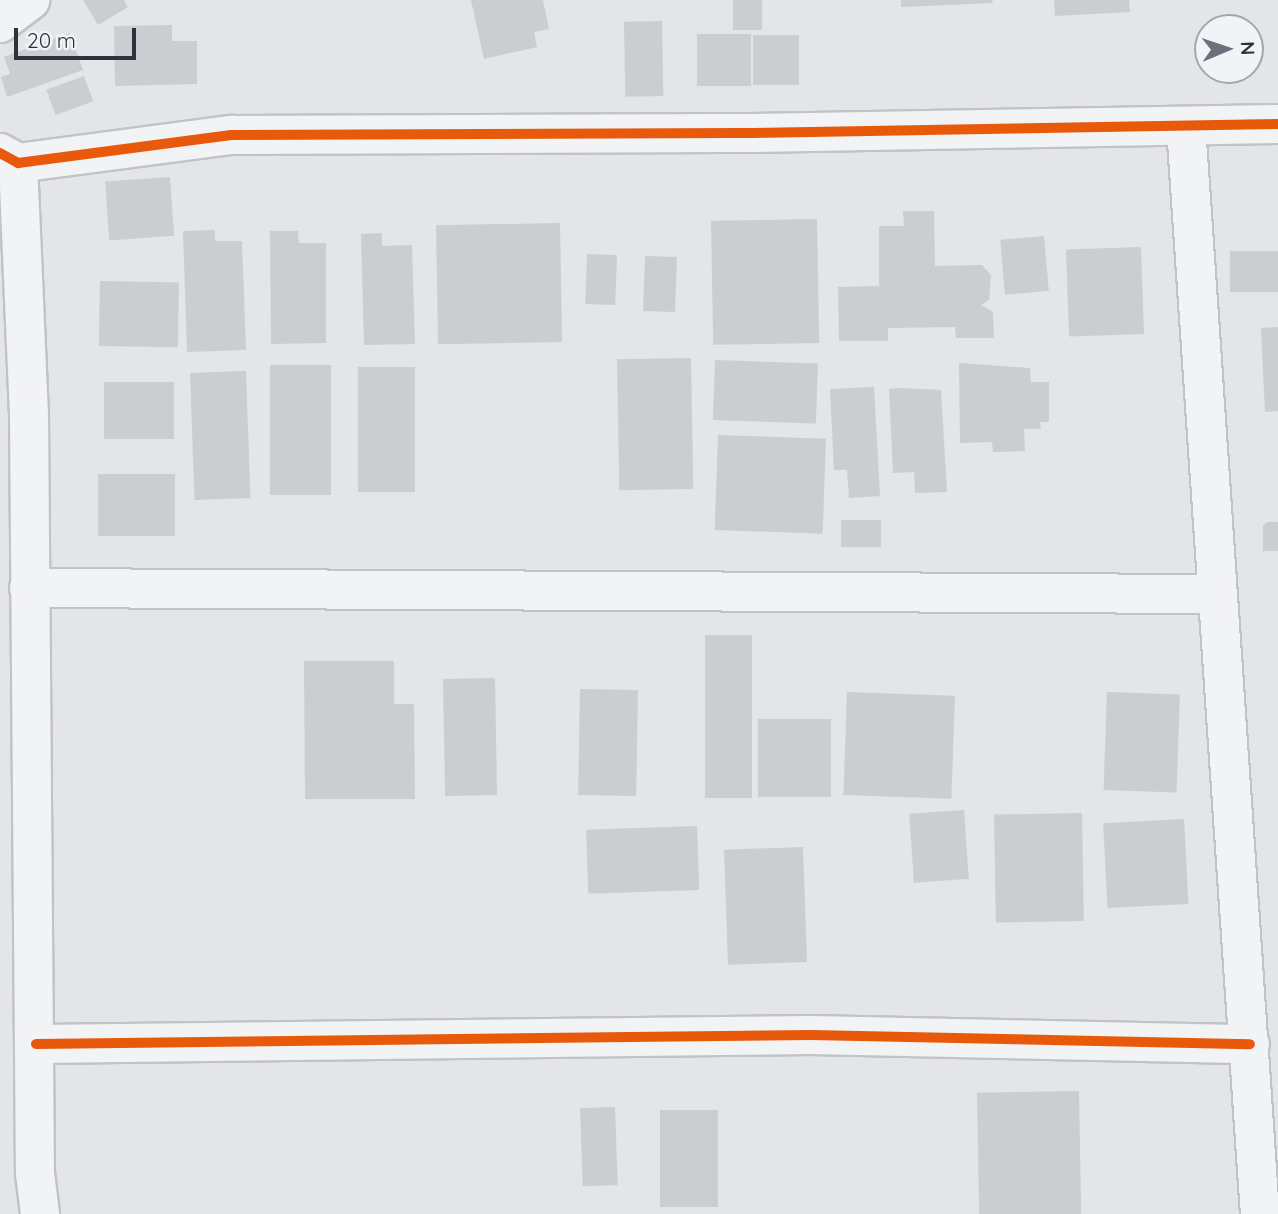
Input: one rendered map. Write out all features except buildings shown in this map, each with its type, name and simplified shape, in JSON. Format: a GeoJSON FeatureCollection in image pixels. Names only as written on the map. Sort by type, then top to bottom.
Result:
{"type":"FeatureCollection","features":[{"type":"Feature","properties":{"kind":"street"},"geometry":{"type":"LineString","coordinates":[[0,23],[30,0]]}},
{"type":"Feature","properties":{"kind":"street"},"geometry":{"type":"LineString","coordinates":[[40,1214],[35,1173],[29,415],[9,158],[231,135],[1278,124]]}},
{"type":"Feature","properties":{"kind":"street"},"geometry":{"type":"LineString","coordinates":[[1186,125],[1260,1214]]}},
{"type":"Feature","properties":{"kind":"street"},"geometry":{"type":"LineString","coordinates":[[29,587],[1216,594]]}},
{"type":"Feature","properties":{"kind":"street"},"geometry":{"type":"LineString","coordinates":[[36,1044],[811,1035],[1250,1044]]}},
{"type":"Feature","properties":{"kind":"cycle path"},"geometry":{"type":"LineString","coordinates":[[0,153],[18,163],[231,135],[752,133],[1278,124]]}},
{"type":"Feature","properties":{"kind":"cycle path"},"geometry":{"type":"LineString","coordinates":[[36,1044],[811,1035],[1250,1044]]}}]}
